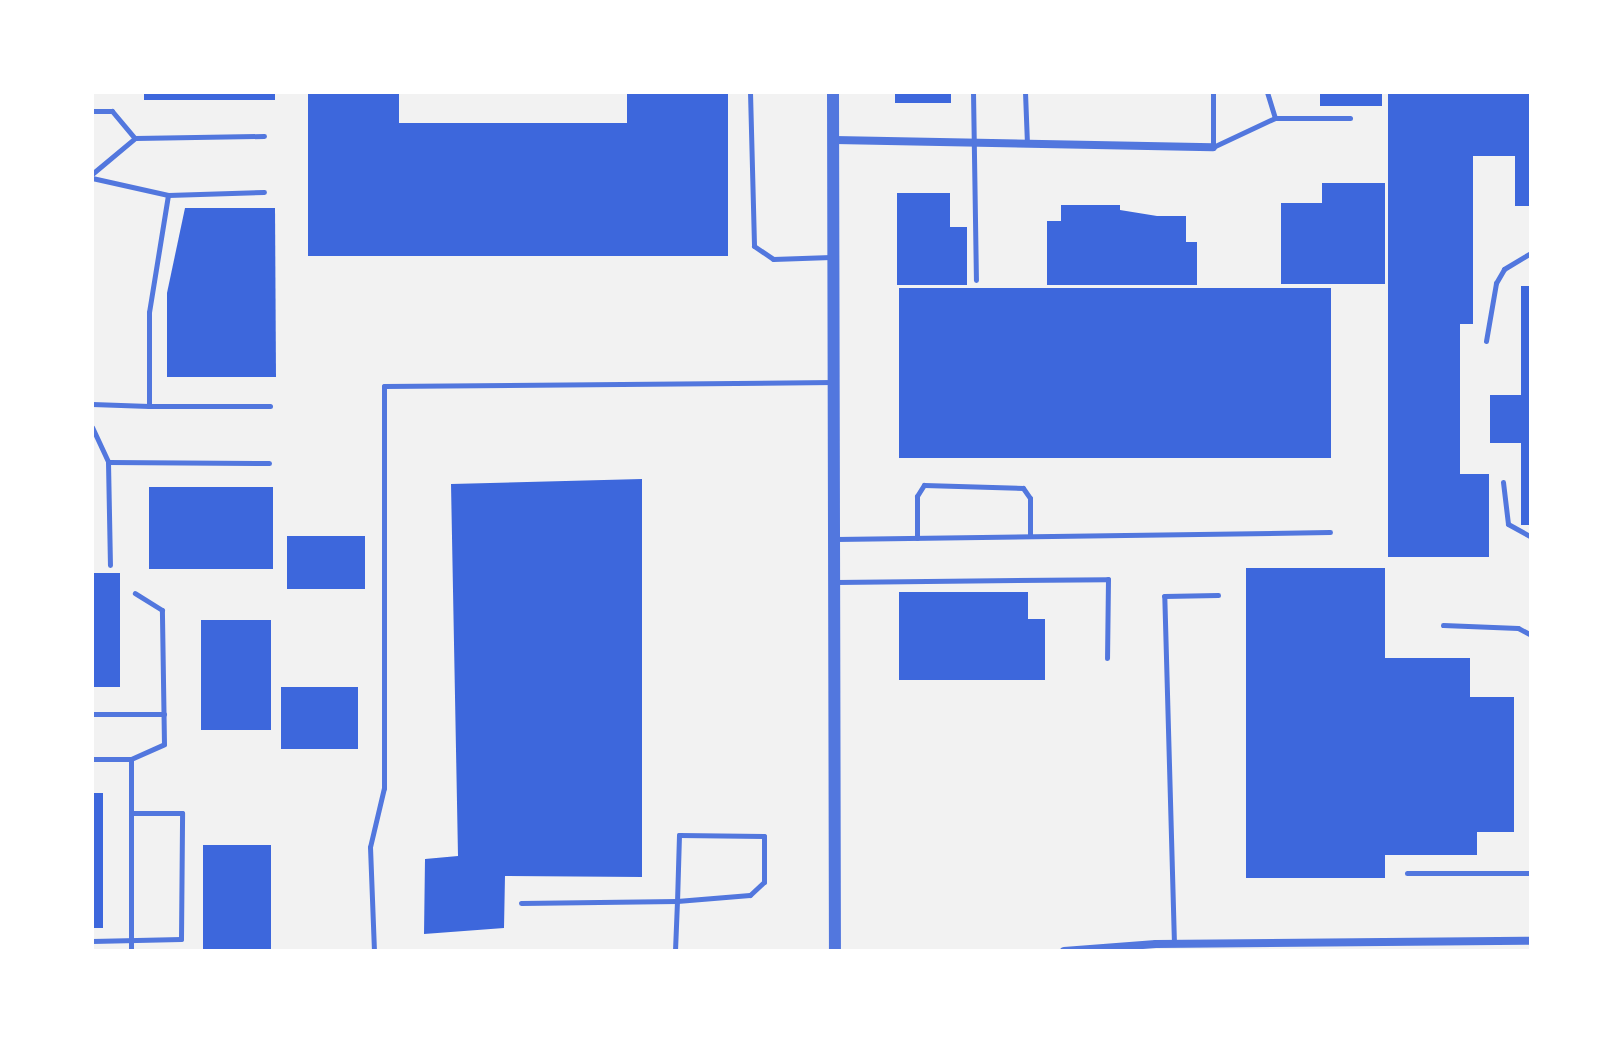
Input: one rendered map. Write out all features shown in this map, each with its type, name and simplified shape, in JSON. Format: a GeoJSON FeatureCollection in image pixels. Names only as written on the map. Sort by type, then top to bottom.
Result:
{"type":"FeatureCollection","features":[{"type":"Feature","properties":{"kind":"street"},"geometry":{"type":"LineString","coordinates":[[833,92],[835,951]]}},
{"type":"Feature","properties":{"kind":"street"},"geometry":{"type":"LineString","coordinates":[[835,140],[1213,147]]}},
{"type":"Feature","properties":{"kind":"street"},"geometry":{"type":"LineString","coordinates":[[1483,941],[1483,951]]}},
{"type":"Feature","properties":{"kind":"street"},"geometry":{"type":"LineString","coordinates":[[1064,951],[1174,944],[1531,941]]}},
{"type":"Feature","properties":{"kind":"lane"},"geometry":{"type":"LineString","coordinates":[[750,92],[754,246],[773,259],[835,257]]}},
{"type":"Feature","properties":{"kind":"lane"},"geometry":{"type":"LineString","coordinates":[[973,92],[976,280]]}},
{"type":"Feature","properties":{"kind":"lane"},"geometry":{"type":"LineString","coordinates":[[1025,92],[1027,144]]}},
{"type":"Feature","properties":{"kind":"lane"},"geometry":{"type":"LineString","coordinates":[[1213,92],[1213,147],[1275,118],[1350,118]]}},
{"type":"Feature","properties":{"kind":"lane"},"geometry":{"type":"LineString","coordinates":[[1267,92],[1275,118]]}},
{"type":"Feature","properties":{"kind":"lane"},"geometry":{"type":"LineString","coordinates":[[92,111],[112,111],[135,138]]}},
{"type":"Feature","properties":{"kind":"lane"},"geometry":{"type":"LineString","coordinates":[[92,176],[135,138],[264,136]]}},
{"type":"Feature","properties":{"kind":"lane"},"geometry":{"type":"LineString","coordinates":[[92,176],[168,195],[264,192]]}},
{"type":"Feature","properties":{"kind":"lane"},"geometry":{"type":"LineString","coordinates":[[149,406],[149,312],[168,195]]}},
{"type":"Feature","properties":{"kind":"lane"},"geometry":{"type":"LineString","coordinates":[[1486,341],[1496,283],[1511,263],[1531,253]]}},
{"type":"Feature","properties":{"kind":"lane"},"geometry":{"type":"LineString","coordinates":[[374,951],[370,847],[384,788],[384,386],[835,382]]}},
{"type":"Feature","properties":{"kind":"lane"},"geometry":{"type":"LineString","coordinates":[[92,404],[270,406]]}},
{"type":"Feature","properties":{"kind":"lane"},"geometry":{"type":"LineString","coordinates":[[92,427],[108,462],[110,565]]}},
{"type":"Feature","properties":{"kind":"lane"},"geometry":{"type":"LineString","coordinates":[[108,462],[269,463]]}},
{"type":"Feature","properties":{"kind":"lane"},"geometry":{"type":"LineString","coordinates":[[1503,482],[1508,524],[1531,537]]}},
{"type":"Feature","properties":{"kind":"lane"},"geometry":{"type":"LineString","coordinates":[[917,538],[917,496],[924,485],[1023,488],[1030,498],[1030,536]]}},
{"type":"Feature","properties":{"kind":"lane"},"geometry":{"type":"LineString","coordinates":[[835,539],[1330,532]]}},
{"type":"Feature","properties":{"kind":"lane"},"geometry":{"type":"LineString","coordinates":[[835,582],[1108,579],[1107,658]]}},
{"type":"Feature","properties":{"kind":"lane"},"geometry":{"type":"LineString","coordinates":[[92,759],[131,759],[164,744],[162,610],[135,593]]}},
{"type":"Feature","properties":{"kind":"lane"},"geometry":{"type":"LineString","coordinates":[[1174,944],[1164,596],[1218,595]]}},
{"type":"Feature","properties":{"kind":"lane"},"geometry":{"type":"LineString","coordinates":[[1443,625],[1518,628],[1531,635]]}},
{"type":"Feature","properties":{"kind":"lane"},"geometry":{"type":"LineString","coordinates":[[92,714],[164,714]]}},
{"type":"Feature","properties":{"kind":"lane"},"geometry":{"type":"LineString","coordinates":[[131,759],[131,951]]}},
{"type":"Feature","properties":{"kind":"lane"},"geometry":{"type":"LineString","coordinates":[[92,941],[181,939],[182,813],[133,813]]}},
{"type":"Feature","properties":{"kind":"lane"},"geometry":{"type":"LineString","coordinates":[[521,903],[677,901],[750,895],[764,882],[764,836],[679,835],[677,901],[675,951]]}},
{"type":"Feature","properties":{"kind":"lane"},"geometry":{"type":"LineString","coordinates":[[1407,873],[1531,873]]}},
{"type":"Feature","properties":{"kind":"building"},"geometry":{"type":"Polygon","coordinates":[[[144,92],[275,92],[275,100],[144,100],[144,92]]]}},
{"type":"Feature","properties":{"kind":"building"},"geometry":{"type":"Polygon","coordinates":[[[308,92],[399,92],[399,123],[627,123],[627,92],[728,92],[728,256],[308,256],[308,92]]]}},
{"type":"Feature","properties":{"kind":"building"},"geometry":{"type":"Polygon","coordinates":[[[895,92],[951,92],[951,103],[895,103],[895,92]]]}},
{"type":"Feature","properties":{"kind":"building"},"geometry":{"type":"Polygon","coordinates":[[[1320,92],[1382,92],[1382,106],[1320,106],[1320,92]]]}},
{"type":"Feature","properties":{"kind":"building"},"geometry":{"type":"Polygon","coordinates":[[[1388,92],[1531,92],[1531,206],[1515,206],[1515,156],[1473,156],[1473,324],[1460,324],[1460,474],[1489,474],[1489,557],[1388,557],[1388,92]]]}},
{"type":"Feature","properties":{"kind":"building"},"geometry":{"type":"Polygon","coordinates":[[[1322,183],[1385,183],[1385,284],[1281,284],[1281,203],[1322,203],[1322,183]]]}},
{"type":"Feature","properties":{"kind":"building"},"geometry":{"type":"Polygon","coordinates":[[[897,193],[950,193],[950,227],[967,227],[967,285],[897,285],[897,193]]]}},
{"type":"Feature","properties":{"kind":"building"},"geometry":{"type":"Polygon","coordinates":[[[1061,205],[1120,205],[1120,210],[1157,216],[1186,216],[1186,242],[1197,242],[1197,285],[1047,285],[1047,221],[1061,221],[1061,205]]]}},
{"type":"Feature","properties":{"kind":"building"},"geometry":{"type":"Polygon","coordinates":[[[185,208],[275,208],[276,377],[167,377],[167,293],[185,208]]]}},
{"type":"Feature","properties":{"kind":"building"},"geometry":{"type":"Polygon","coordinates":[[[1521,286],[1531,286],[1531,525],[1521,525],[1521,443],[1490,443],[1490,395],[1521,395],[1521,286]]]}},
{"type":"Feature","properties":{"kind":"building"},"geometry":{"type":"Polygon","coordinates":[[[899,288],[1331,288],[1331,458],[899,458],[899,288]]]}},
{"type":"Feature","properties":{"kind":"building"},"geometry":{"type":"Polygon","coordinates":[[[642,479],[642,877],[505,876],[504,928],[424,934],[425,859],[458,856],[451,484],[642,479]]]}},
{"type":"Feature","properties":{"kind":"building"},"geometry":{"type":"Polygon","coordinates":[[[149,487],[273,487],[273,569],[149,569],[149,487]]]}},
{"type":"Feature","properties":{"kind":"building"},"geometry":{"type":"Polygon","coordinates":[[[287,536],[365,536],[365,589],[287,589],[287,536]]]}},
{"type":"Feature","properties":{"kind":"building"},"geometry":{"type":"Polygon","coordinates":[[[1246,568],[1385,568],[1385,658],[1470,658],[1470,697],[1514,697],[1514,832],[1477,832],[1477,855],[1385,855],[1385,878],[1246,878],[1246,568]]]}},
{"type":"Feature","properties":{"kind":"building"},"geometry":{"type":"Polygon","coordinates":[[[92,573],[120,573],[120,687],[92,687],[92,573]]]}},
{"type":"Feature","properties":{"kind":"building"},"geometry":{"type":"Polygon","coordinates":[[[899,592],[1028,592],[1028,619],[1045,619],[1045,680],[899,680],[899,592]]]}},
{"type":"Feature","properties":{"kind":"building"},"geometry":{"type":"Polygon","coordinates":[[[201,620],[271,620],[271,730],[201,730],[201,620]]]}},
{"type":"Feature","properties":{"kind":"building"},"geometry":{"type":"Polygon","coordinates":[[[281,687],[358,687],[358,749],[281,749],[281,687]]]}},
{"type":"Feature","properties":{"kind":"building"},"geometry":{"type":"Polygon","coordinates":[[[92,793],[103,793],[103,928],[92,928],[92,793]]]}},
{"type":"Feature","properties":{"kind":"building"},"geometry":{"type":"Polygon","coordinates":[[[203,845],[271,845],[271,951],[203,951],[203,845]]]}}]}
